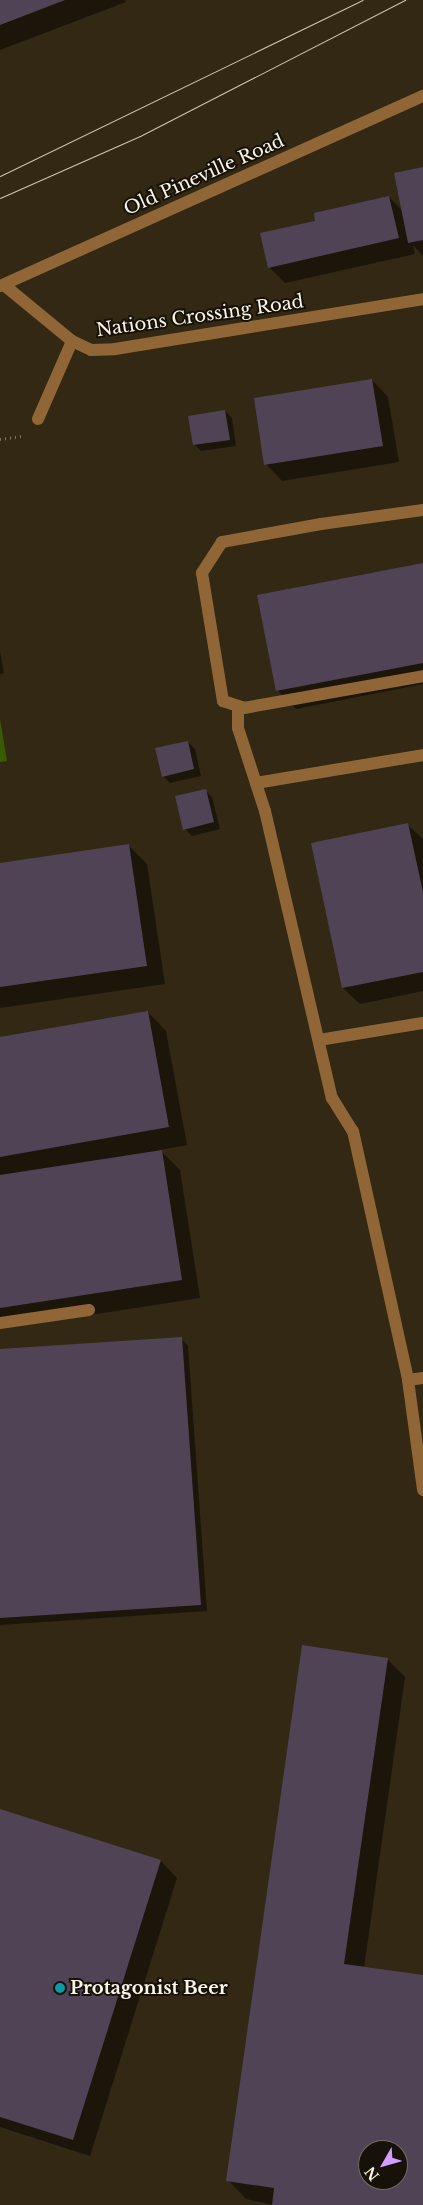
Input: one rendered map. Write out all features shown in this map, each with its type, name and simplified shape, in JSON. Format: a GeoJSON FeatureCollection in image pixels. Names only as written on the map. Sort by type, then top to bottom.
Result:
{"type":"FeatureCollection","features":[{"type":"Feature","properties":{"kind":"street","name":"Old Pineville Road"},"geometry":{"type":"LineString","coordinates":[[2,286],[423,96]]}},
{"type":"Feature","properties":{"kind":"street","name":"Nations Crossing Road"},"geometry":{"type":"LineString","coordinates":[[2,286],[72,342],[91,350],[115,349],[423,299]]}},
{"type":"Feature","properties":{"kind":"street"},"geometry":{"type":"LineString","coordinates":[[38,419],[72,342]]}},
{"type":"Feature","properties":{"kind":"street"},"geometry":{"type":"LineString","coordinates":[[423,510],[321,524],[222,542],[202,573],[223,701],[238,706],[423,676]]}},
{"type":"Feature","properties":{"kind":"street"},"geometry":{"type":"LineString","coordinates":[[238,706],[238,728],[256,783],[332,1098],[353,1131],[408,1380],[423,1490]]}},
{"type":"Feature","properties":{"kind":"street"},"geometry":{"type":"LineString","coordinates":[[256,783],[423,755]]}},
{"type":"Feature","properties":{"kind":"street"},"geometry":{"type":"LineString","coordinates":[[319,1040],[423,1023]]}},
{"type":"Feature","properties":{"kind":"street"},"geometry":{"type":"LineString","coordinates":[[0,1323],[89,1310]]}},
{"type":"Feature","properties":{"kind":"street"},"geometry":{"type":"LineString","coordinates":[[408,1380],[423,1378]]}},
{"type":"Feature","properties":{"kind":"path"},"geometry":{"type":"LineString","coordinates":[[0,440],[32,434]]}},
{"type":"Feature","properties":{"kind":"green space"},"geometry":{"type":"Polygon","coordinates":[[[0,719],[7,761],[0,762],[0,719]]]}},
{"type":"Feature","properties":{"kind":"building"},"geometry":{"type":"Polygon","coordinates":[[[0,0],[65,0],[0,25],[0,0]]]}},
{"type":"Feature","properties":{"kind":"building"},"geometry":{"type":"Polygon","coordinates":[[[423,167],[423,240],[408,243],[394,173],[423,167]]]}},
{"type":"Feature","properties":{"kind":"building"},"geometry":{"type":"Polygon","coordinates":[[[389,196],[399,238],[268,268],[260,233],[315,221],[314,213],[389,196]]]}},
{"type":"Feature","properties":{"kind":"building"},"geometry":{"type":"Polygon","coordinates":[[[372,379],[383,446],[264,465],[254,398],[372,379]]]}},
{"type":"Feature","properties":{"kind":"building"},"geometry":{"type":"Polygon","coordinates":[[[225,410],[230,440],[193,445],[188,416],[225,410]]]}},
{"type":"Feature","properties":{"kind":"building"},"geometry":{"type":"Polygon","coordinates":[[[423,563],[423,663],[276,691],[257,595],[423,563]]]}},
{"type":"Feature","properties":{"kind":"building"},"geometry":{"type":"Polygon","coordinates":[[[188,741],[194,769],[162,777],[155,748],[188,741]]]}},
{"type":"Feature","properties":{"kind":"building"},"geometry":{"type":"Polygon","coordinates":[[[206,789],[214,822],[183,830],[175,796],[206,789]]]}},
{"type":"Feature","properties":{"kind":"building"},"geometry":{"type":"Polygon","coordinates":[[[408,823],[423,892],[423,972],[342,988],[311,843],[408,823]]]}},
{"type":"Feature","properties":{"kind":"building"},"geometry":{"type":"Polygon","coordinates":[[[129,844],[147,966],[0,987],[0,863],[129,844]]]}},
{"type":"Feature","properties":{"kind":"building"},"geometry":{"type":"Polygon","coordinates":[[[148,1011],[169,1127],[0,1157],[0,1037],[148,1011]]]}},
{"type":"Feature","properties":{"kind":"building"},"geometry":{"type":"Polygon","coordinates":[[[162,1150],[182,1280],[0,1308],[0,1175],[162,1150]]]}},
{"type":"Feature","properties":{"kind":"building"},"geometry":{"type":"Polygon","coordinates":[[[182,1337],[201,1605],[0,1618],[0,1349],[182,1337]]]}},
{"type":"Feature","properties":{"kind":"building"},"geometry":{"type":"Polygon","coordinates":[[[302,1645],[388,1658],[344,1964],[423,1975],[423,2205],[272,2205],[274,2188],[226,2181],[302,1645]]]}},
{"type":"Feature","properties":{"kind":"building","name":"Protagonist Beer"},"geometry":{"type":"Polygon","coordinates":[[[0,1809],[161,1860],[73,2140],[0,2117],[0,1809]]]}},
{"type":"Feature","properties":{"kind":"tram line"},"geometry":{"type":"LineString","coordinates":[[0,176],[363,0]]}},
{"type":"Feature","properties":{"kind":"tram line"},"geometry":{"type":"LineString","coordinates":[[0,198],[142,135],[405,0]]}},
{"type":"Feature","properties":{"kind":"place","name":"Protagonist Beer"},"geometry":{"type":"Point","coordinates":[60,1988]}}]}
